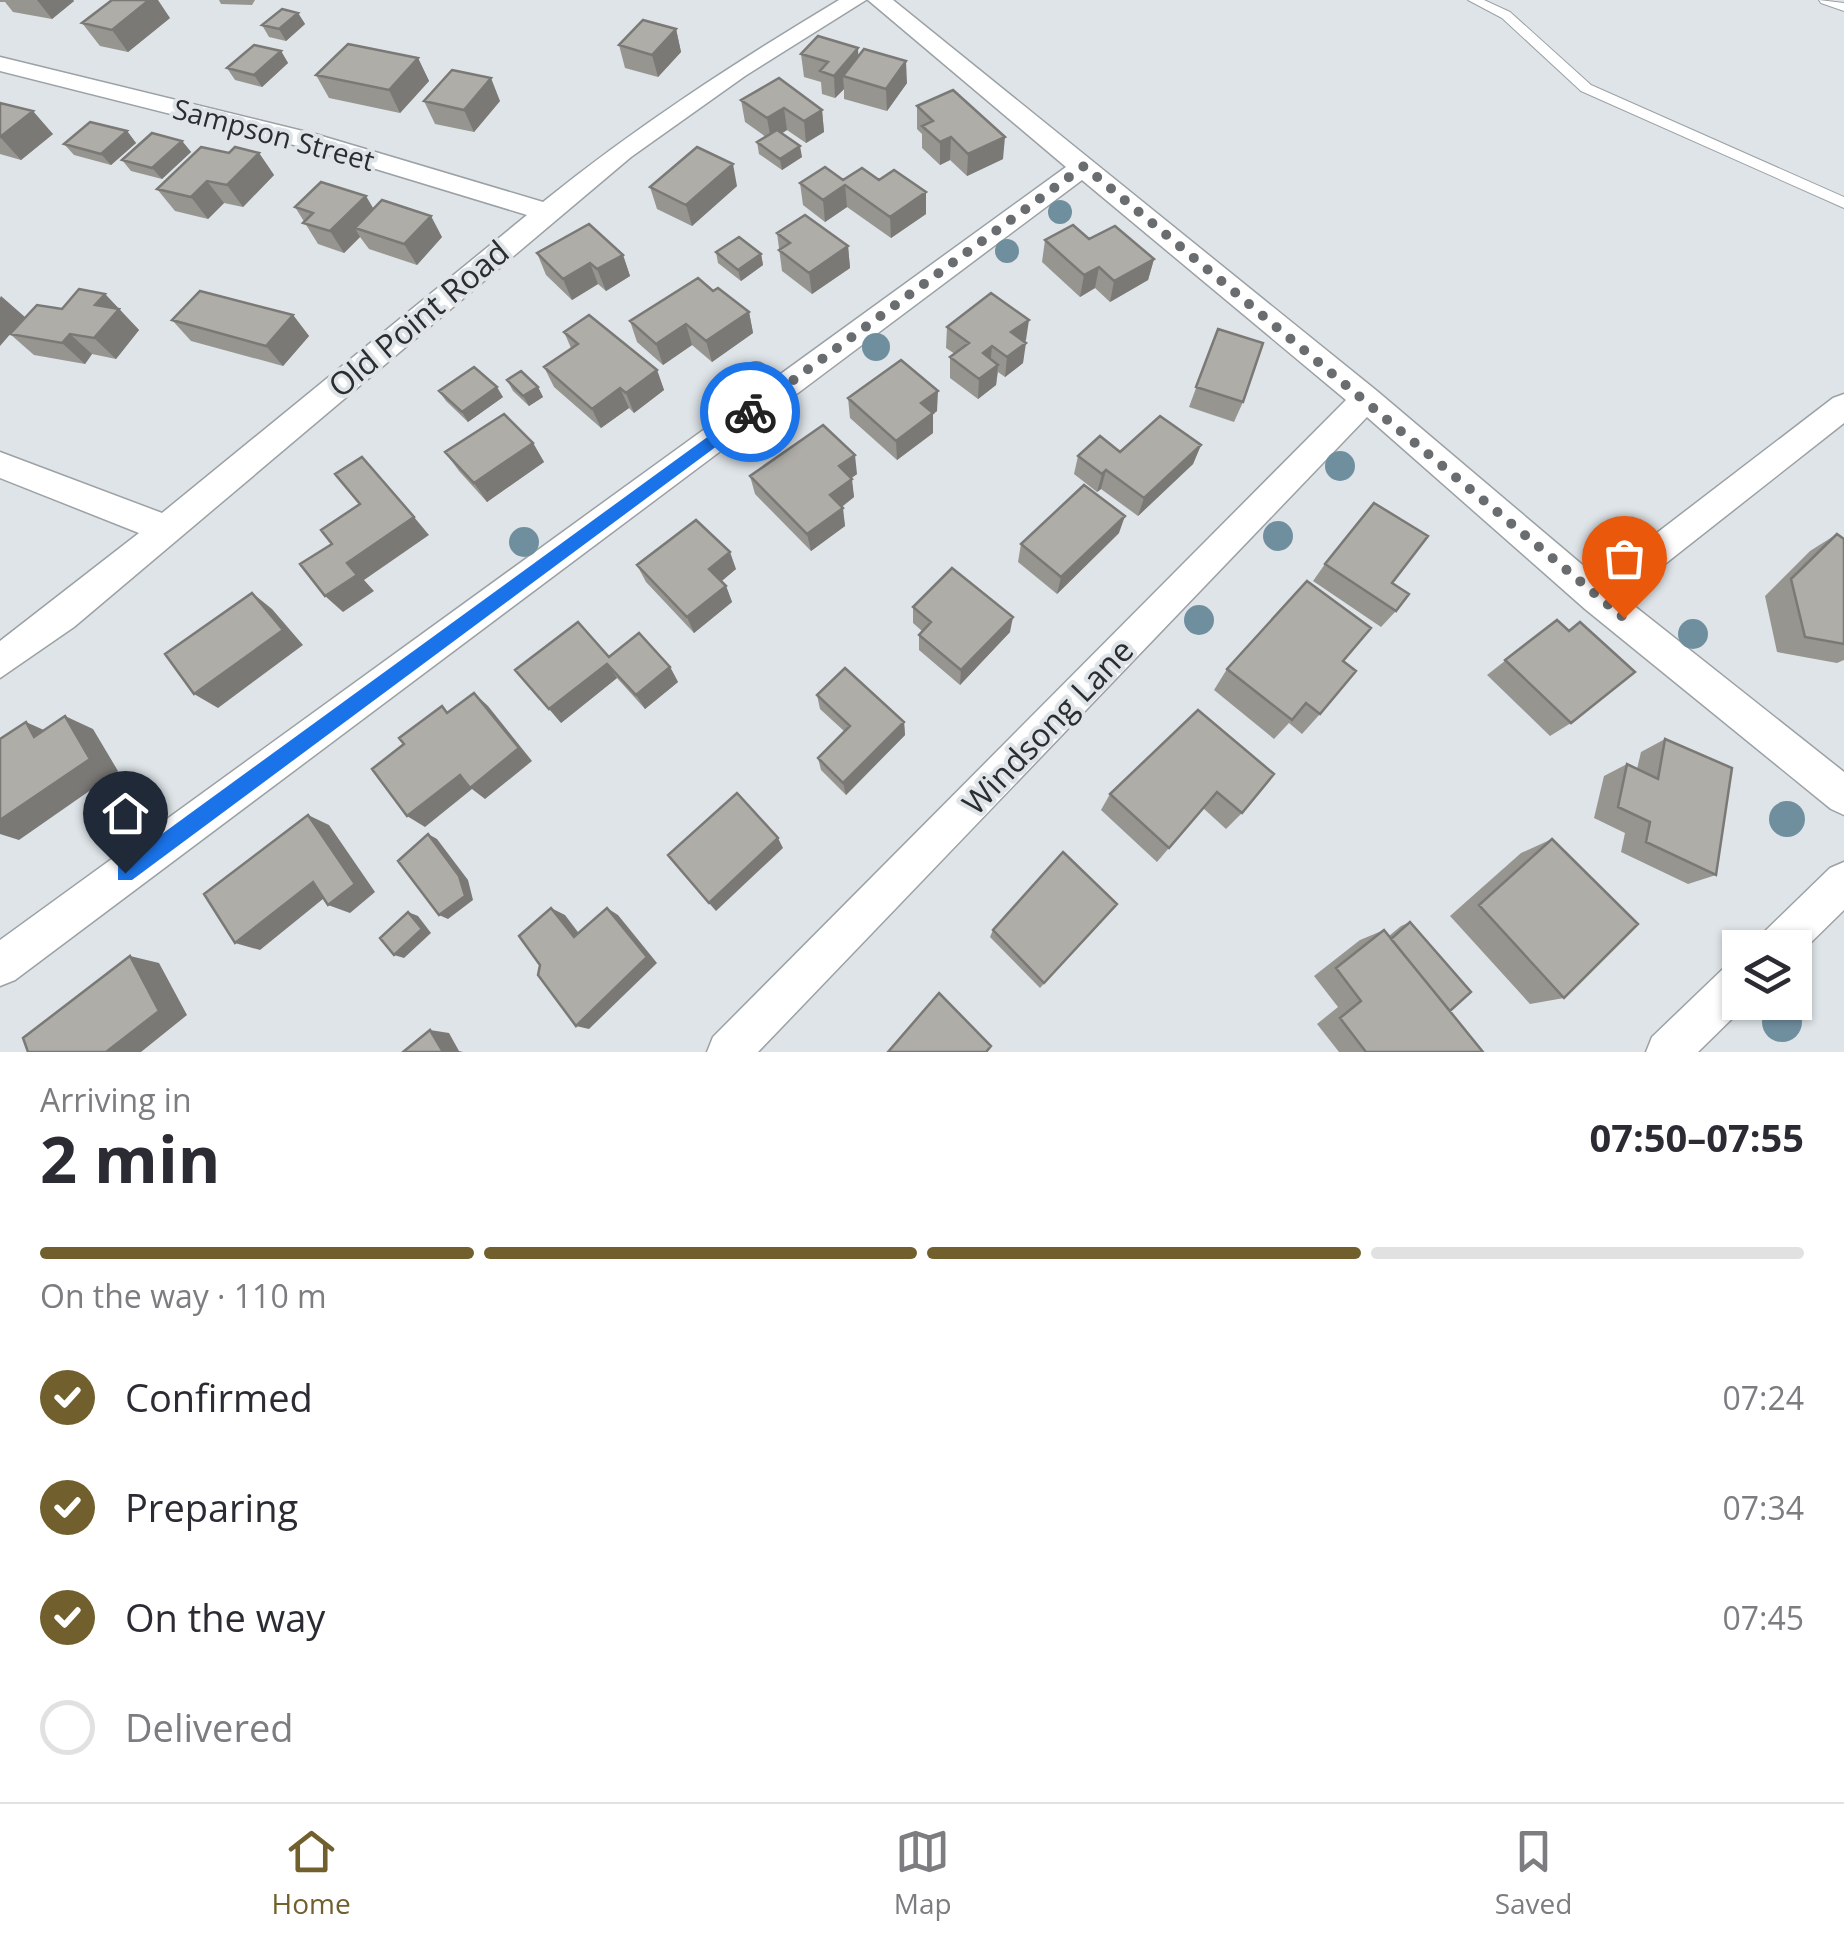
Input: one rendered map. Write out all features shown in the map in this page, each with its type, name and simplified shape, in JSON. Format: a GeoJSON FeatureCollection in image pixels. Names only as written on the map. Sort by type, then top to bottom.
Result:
{"type":"FeatureCollection","features":[{"type":"Feature","properties":{"kind":"street","name":"Old Point Road"},"geometry":{"type":"LineString","coordinates":[[0,662],[546,212],[694,100],[855,0]]}},
{"type":"Feature","properties":{"kind":"street"},"geometry":{"type":"LineString","coordinates":[[879,0],[1366,399],[1597,598],[1652,637],[1844,796]]}},
{"type":"Feature","properties":{"kind":"street","name":"Sampson Street"},"geometry":{"type":"LineString","coordinates":[[0,64],[315,142],[546,212]]}},
{"type":"Feature","properties":{"kind":"street"},"geometry":{"type":"LineString","coordinates":[[0,965],[1084,166]]}},
{"type":"Feature","properties":{"kind":"street","name":"Windsong Lane"},"geometry":{"type":"LineString","coordinates":[[728,1052],[1366,399]]}},
{"type":"Feature","properties":{"kind":"street"},"geometry":{"type":"LineString","coordinates":[[1597,598],[1844,406]]}},
{"type":"Feature","properties":{"kind":"street"},"geometry":{"type":"LineString","coordinates":[[0,465],[164,528]]}},
{"type":"Feature","properties":{"kind":"street"},"geometry":{"type":"LineString","coordinates":[[1795,930],[1844,882]]}},
{"type":"Feature","properties":{"kind":"street"},"geometry":{"type":"LineString","coordinates":[[1667,1052],[1722,999]]}},
{"type":"Feature","properties":{"kind":"lane"},"geometry":{"type":"LineString","coordinates":[[1474,0],[1491,3],[1506,14],[1586,88],[1844,203]]}},
{"type":"Feature","properties":{"kind":"lane"},"geometry":{"type":"LineString","coordinates":[[1825,0],[1844,7]]}},
{"type":"Feature","properties":{"kind":"building"},"geometry":{"type":"Polygon","coordinates":[[[112,0],[149,0],[112,30],[82,23],[112,0]]]}},
{"type":"Feature","properties":{"kind":"building"},"geometry":{"type":"Polygon","coordinates":[[[282,9],[298,13],[279,29],[262,25],[282,9]]]}},
{"type":"Feature","properties":{"kind":"building"},"geometry":{"type":"Polygon","coordinates":[[[643,20],[676,29],[652,55],[619,45],[643,20]]]}},
{"type":"Feature","properties":{"kind":"building"},"geometry":{"type":"Polygon","coordinates":[[[818,36],[858,48],[834,76],[820,71],[828,62],[801,54],[818,36]]]}},
{"type":"Feature","properties":{"kind":"building"},"geometry":{"type":"Polygon","coordinates":[[[348,44],[418,58],[389,90],[316,75],[348,44]]]}},
{"type":"Feature","properties":{"kind":"building"},"geometry":{"type":"Polygon","coordinates":[[[254,45],[281,51],[254,75],[227,68],[254,45]]]}},
{"type":"Feature","properties":{"kind":"building"},"geometry":{"type":"Polygon","coordinates":[[[864,49],[906,61],[886,89],[843,76],[864,49]]]}},
{"type":"Feature","properties":{"kind":"building"},"geometry":{"type":"Polygon","coordinates":[[[452,70],[491,78],[464,110],[424,101],[452,70]]]}},
{"type":"Feature","properties":{"kind":"building"},"geometry":{"type":"Polygon","coordinates":[[[779,78],[822,110],[804,121],[784,108],[767,118],[741,100],[779,78]]]}},
{"type":"Feature","properties":{"kind":"building"},"geometry":{"type":"Polygon","coordinates":[[[953,90],[1005,137],[968,154],[951,137],[940,142],[922,126],[933,121],[917,106],[953,90]]]}},
{"type":"Feature","properties":{"kind":"building"},"geometry":{"type":"Polygon","coordinates":[[[0,103],[33,111],[0,137],[0,103]]]}},
{"type":"Feature","properties":{"kind":"building"},"geometry":{"type":"Polygon","coordinates":[[[90,122],[127,131],[101,154],[64,144],[90,122]]]}},
{"type":"Feature","properties":{"kind":"building"},"geometry":{"type":"Polygon","coordinates":[[[777,130],[800,146],[780,159],[757,142],[777,130]]]}},
{"type":"Feature","properties":{"kind":"building"},"geometry":{"type":"Polygon","coordinates":[[[152,133],[182,141],[152,168],[122,160],[152,133]]]}},
{"type":"Feature","properties":{"kind":"building"},"geometry":{"type":"Polygon","coordinates":[[[201,147],[229,153],[235,147],[259,153],[227,185],[207,181],[191,197],[157,189],[201,147]]]}},
{"type":"Feature","properties":{"kind":"building"},"geometry":{"type":"Polygon","coordinates":[[[697,147],[733,164],[686,205],[650,187],[697,147]]]}},
{"type":"Feature","properties":{"kind":"building"},"geometry":{"type":"Polygon","coordinates":[[[825,167],[843,180],[862,168],[879,180],[894,170],[926,192],[890,217],[845,185],[823,200],[800,183],[825,167]]]}},
{"type":"Feature","properties":{"kind":"building"},"geometry":{"type":"Polygon","coordinates":[[[321,182],[366,196],[330,231],[303,223],[313,213],[295,207],[321,182]]]}},
{"type":"Feature","properties":{"kind":"building"},"geometry":{"type":"Polygon","coordinates":[[[382,200],[431,216],[404,244],[355,228],[382,200]]]}},
{"type":"Feature","properties":{"kind":"building"},"geometry":{"type":"Polygon","coordinates":[[[805,215],[848,246],[809,273],[779,250],[790,243],[777,233],[805,215]]]}},
{"type":"Feature","properties":{"kind":"building"},"geometry":{"type":"Polygon","coordinates":[[[589,224],[623,255],[597,269],[590,263],[563,279],[537,253],[589,224]]]}},
{"type":"Feature","properties":{"kind":"building"},"geometry":{"type":"Polygon","coordinates":[[[1073,225],[1089,239],[1115,226],[1154,259],[1114,281],[1099,267],[1084,275],[1045,240],[1073,225]]]}},
{"type":"Feature","properties":{"kind":"building"},"geometry":{"type":"Polygon","coordinates":[[[739,237],[761,254],[738,270],[716,252],[739,237]]]}},
{"type":"Feature","properties":{"kind":"building"},"geometry":{"type":"Polygon","coordinates":[[[698,278],[749,312],[706,341],[686,324],[656,344],[630,321],[698,278]]]}},
{"type":"Feature","properties":{"kind":"building"},"geometry":{"type":"Polygon","coordinates":[[[79,289],[105,294],[95,305],[119,309],[94,338],[70,334],[62,343],[10,334],[37,305],[62,309],[79,289]]]}},
{"type":"Feature","properties":{"kind":"building"},"geometry":{"type":"Polygon","coordinates":[[[200,291],[293,315],[266,346],[172,320],[200,291]]]}},
{"type":"Feature","properties":{"kind":"building"},"geometry":{"type":"Polygon","coordinates":[[[991,293],[1029,320],[1011,332],[1026,343],[1007,357],[992,346],[983,353],[998,365],[979,379],[950,357],[969,343],[947,327],[991,293]]]}},
{"type":"Feature","properties":{"kind":"building"},"geometry":{"type":"Polygon","coordinates":[[[589,315],[657,370],[626,393],[620,388],[592,409],[544,367],[578,344],[564,332],[589,315]]]}},
{"type":"Feature","properties":{"kind":"building"},"geometry":{"type":"Polygon","coordinates":[[[1218,329],[1263,343],[1243,402],[1196,387],[1218,329]]]}},
{"type":"Feature","properties":{"kind":"building"},"geometry":{"type":"Polygon","coordinates":[[[901,360],[938,391],[921,403],[933,413],[896,441],[848,398],[901,360]]]}},
{"type":"Feature","properties":{"kind":"building"},"geometry":{"type":"Polygon","coordinates":[[[474,367],[497,387],[462,412],[439,391],[474,367]]]}},
{"type":"Feature","properties":{"kind":"building"},"geometry":{"type":"Polygon","coordinates":[[[521,371],[538,387],[523,396],[507,380],[521,371]]]}},
{"type":"Feature","properties":{"kind":"building"},"geometry":{"type":"Polygon","coordinates":[[[504,414],[533,443],[474,483],[445,452],[504,414]]]}},
{"type":"Feature","properties":{"kind":"building"},"geometry":{"type":"Polygon","coordinates":[[[1160,416],[1201,445],[1144,498],[1106,470],[1102,474],[1078,456],[1100,436],[1120,452],[1160,416]]]}},
{"type":"Feature","properties":{"kind":"building"},"geometry":{"type":"Polygon","coordinates":[[[823,425],[855,455],[839,466],[852,479],[830,495],[843,508],[807,534],[750,476],[823,425]]]}},
{"type":"Feature","properties":{"kind":"building"},"geometry":{"type":"Polygon","coordinates":[[[362,457],[414,517],[347,563],[357,575],[325,596],[300,564],[332,544],[321,530],[360,504],[335,474],[362,457]]]}},
{"type":"Feature","properties":{"kind":"building"},"geometry":{"type":"Polygon","coordinates":[[[1084,485],[1125,516],[1061,577],[1021,544],[1084,485]]]}},
{"type":"Feature","properties":{"kind":"building"},"geometry":{"type":"Polygon","coordinates":[[[1374,503],[1428,536],[1392,583],[1409,594],[1396,611],[1325,564],[1374,503]]]}},
{"type":"Feature","properties":{"kind":"building"},"geometry":{"type":"Polygon","coordinates":[[[696,520],[730,552],[709,569],[726,586],[687,617],[637,565],[696,520]]]}},
{"type":"Feature","properties":{"kind":"building"},"geometry":{"type":"Polygon","coordinates":[[[1837,534],[1844,539],[1844,644],[1805,637],[1791,579],[1837,534]]]}},
{"type":"Feature","properties":{"kind":"building"},"geometry":{"type":"Polygon","coordinates":[[[952,568],[1013,617],[961,670],[919,635],[931,622],[913,607],[952,568]]]}},
{"type":"Feature","properties":{"kind":"building"},"geometry":{"type":"Polygon","coordinates":[[[1307,581],[1371,628],[1343,661],[1356,671],[1320,714],[1306,703],[1292,720],[1227,669],[1307,581]]]}},
{"type":"Feature","properties":{"kind":"building"},"geometry":{"type":"Polygon","coordinates":[[[252,593],[283,630],[194,694],[165,654],[252,593]]]}},
{"type":"Feature","properties":{"kind":"building"},"geometry":{"type":"Polygon","coordinates":[[[1557,620],[1569,631],[1580,622],[1635,672],[1571,723],[1505,660],[1557,620]]]}},
{"type":"Feature","properties":{"kind":"building"},"geometry":{"type":"Polygon","coordinates":[[[578,622],[609,657],[639,633],[670,667],[636,695],[607,664],[549,709],[515,670],[578,622]]]}},
{"type":"Feature","properties":{"kind":"building"},"geometry":{"type":"Polygon","coordinates":[[[845,668],[904,722],[843,783],[818,758],[850,726],[817,695],[845,668]]]}},
{"type":"Feature","properties":{"kind":"building"},"geometry":{"type":"Polygon","coordinates":[[[474,693],[519,748],[470,788],[460,775],[407,816],[372,769],[404,744],[399,738],[442,706],[447,713],[474,693]]]}},
{"type":"Feature","properties":{"kind":"building"},"geometry":{"type":"Polygon","coordinates":[[[1198,710],[1274,774],[1242,813],[1217,792],[1169,848],[1110,794],[1198,710]]]}},
{"type":"Feature","properties":{"kind":"building"},"geometry":{"type":"Polygon","coordinates":[[[65,716],[90,759],[0,820],[0,739],[26,722],[34,737],[65,716]]]}},
{"type":"Feature","properties":{"kind":"building"},"geometry":{"type":"Polygon","coordinates":[[[1665,739],[1732,768],[1716,875],[1646,842],[1650,822],[1618,807],[1627,764],[1658,779],[1665,739]]]}},
{"type":"Feature","properties":{"kind":"building"},"geometry":{"type":"Polygon","coordinates":[[[737,793],[778,838],[709,903],[668,855],[737,793]]]}},
{"type":"Feature","properties":{"kind":"building"},"geometry":{"type":"Polygon","coordinates":[[[308,815],[355,884],[328,905],[313,882],[235,943],[204,894],[308,815]]]}},
{"type":"Feature","properties":{"kind":"building"},"geometry":{"type":"Polygon","coordinates":[[[428,834],[459,876],[465,896],[439,915],[398,861],[428,834]]]}},
{"type":"Feature","properties":{"kind":"building"},"geometry":{"type":"Polygon","coordinates":[[[1552,839],[1638,924],[1564,998],[1479,905],[1552,839]]]}},
{"type":"Feature","properties":{"kind":"building"},"geometry":{"type":"Polygon","coordinates":[[[1063,852],[1117,904],[1044,983],[993,930],[1063,852]]]}},
{"type":"Feature","properties":{"kind":"building"},"geometry":{"type":"Polygon","coordinates":[[[551,908],[574,937],[607,908],[647,957],[576,1026],[538,975],[540,965],[519,936],[551,908]]]}},
{"type":"Feature","properties":{"kind":"building"},"geometry":{"type":"Polygon","coordinates":[[[408,912],[422,929],[394,955],[380,938],[408,912]]]}},
{"type":"Feature","properties":{"kind":"building"},"geometry":{"type":"Polygon","coordinates":[[[1410,922],[1471,992],[1450,1011],[1391,939],[1410,922]]]}},
{"type":"Feature","properties":{"kind":"building"},"geometry":{"type":"Polygon","coordinates":[[[1384,930],[1483,1052],[1366,1052],[1340,1018],[1361,1001],[1336,968],[1384,930]]]}},
{"type":"Feature","properties":{"kind":"building"},"geometry":{"type":"Polygon","coordinates":[[[130,956],[159,1011],[106,1052],[28,1052],[23,1038],[130,956]]]}},
{"type":"Feature","properties":{"kind":"building"},"geometry":{"type":"Polygon","coordinates":[[[939,993],[991,1046],[986,1052],[888,1052],[939,993]]]}},
{"type":"Feature","properties":{"kind":"building"},"geometry":{"type":"Polygon","coordinates":[[[430,1030],[443,1052],[403,1052],[430,1030]]]}},
{"type":"Feature","properties":{"kind":"way so far"},"geometry":{"type":"LineString","coordinates":[[750,412],[1084,166],[1624,618]]}},
{"type":"Feature","properties":{"kind":"route"},"geometry":{"type":"LineString","coordinates":[[125,873],[750,412]]}}]}
